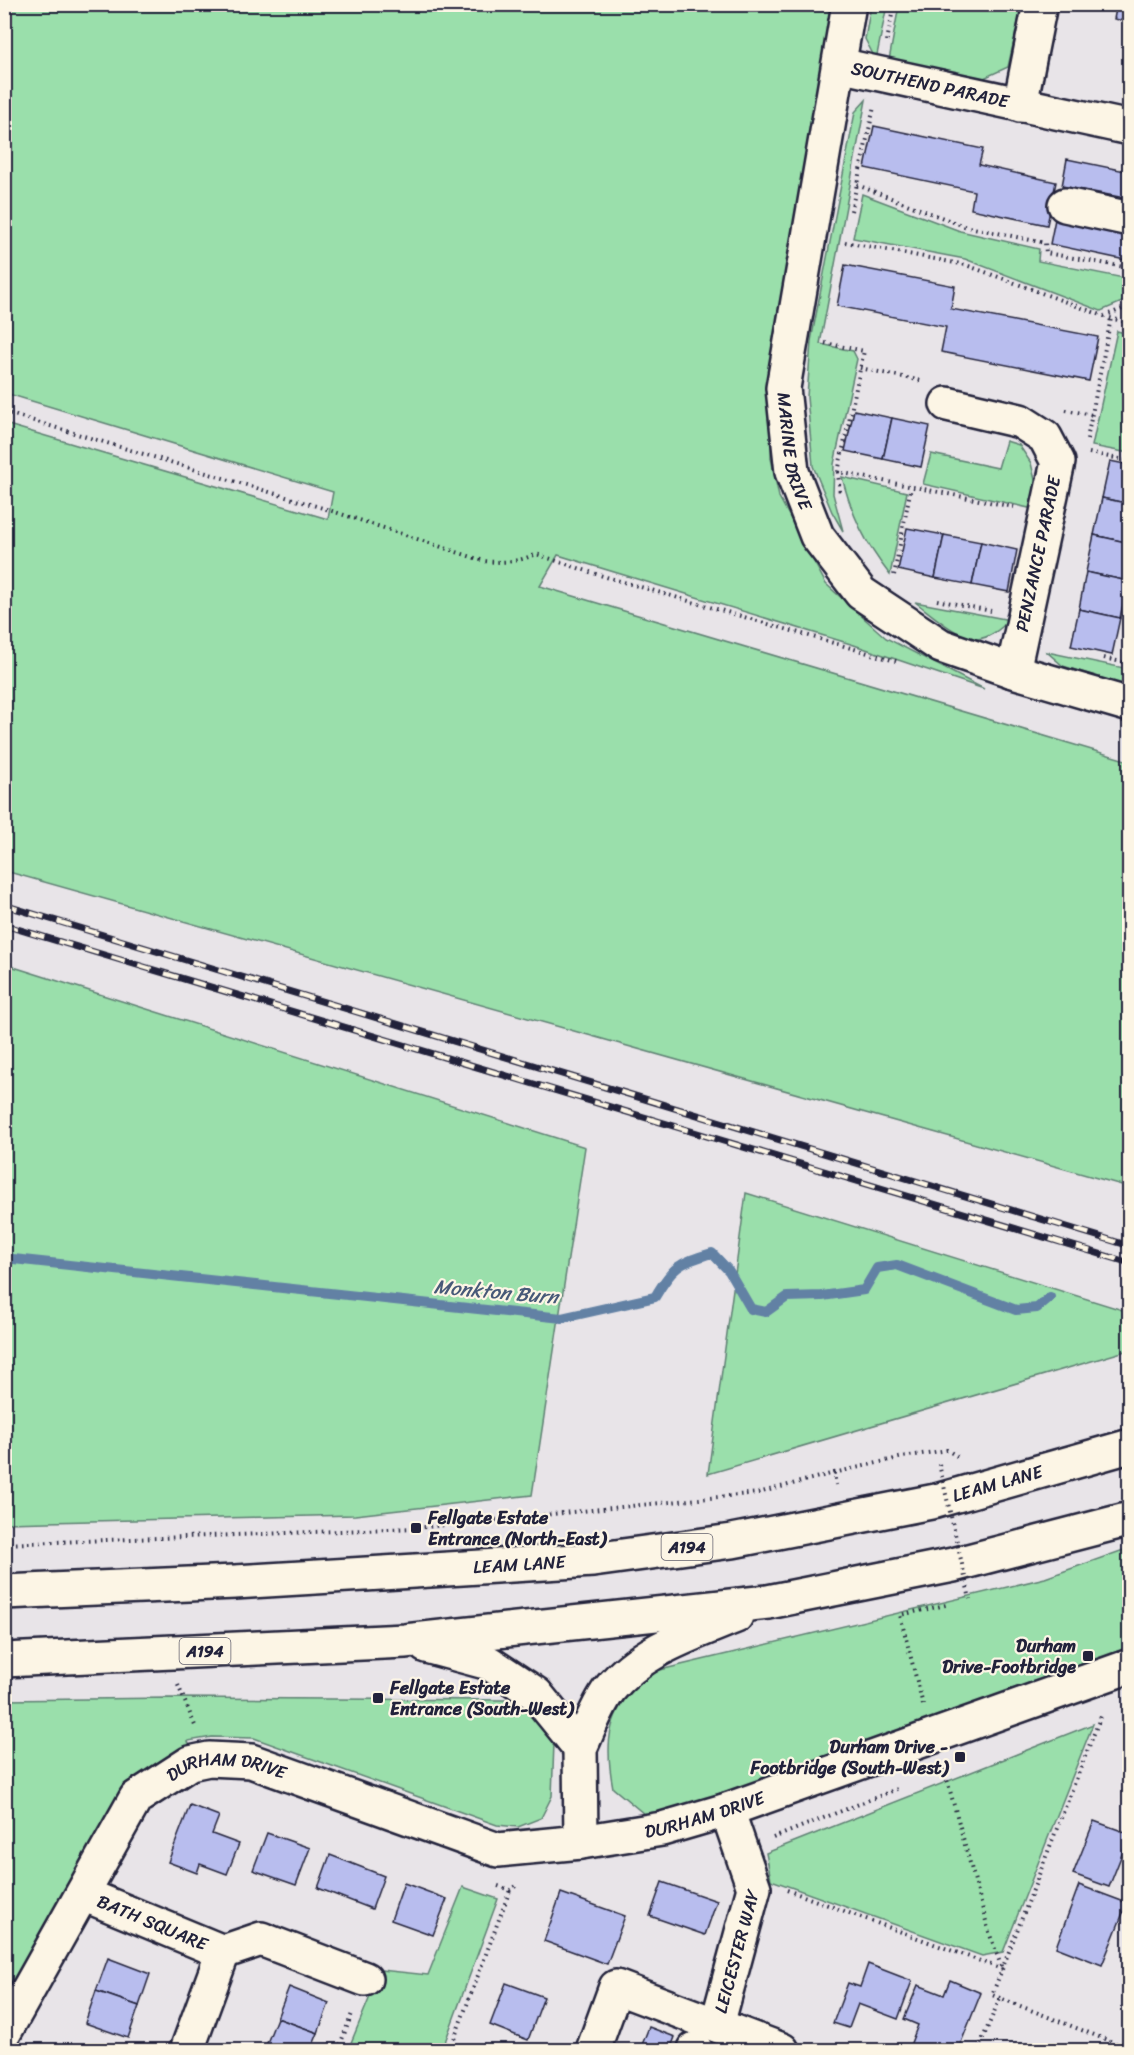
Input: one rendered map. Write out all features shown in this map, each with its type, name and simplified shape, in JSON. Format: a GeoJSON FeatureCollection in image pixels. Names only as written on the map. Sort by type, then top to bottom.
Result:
{"type":"FeatureCollection","features":[{"type":"Feature","properties":{"kind":"main road","name":"MARINE DRIVE"},"geometry":{"type":"LineString","coordinates":[[849,4],[783,388],[792,472],[816,536],[861,592],[941,646],[1013,671],[1130,705]]}},
{"type":"Feature","properties":{"kind":"main road","name":"SOUTHEND PARADE"},"geometry":{"type":"LineString","coordinates":[[1020,105],[1040,4]]}},
{"type":"Feature","properties":{"kind":"main road","name":"SOUTHEND PARADE"},"geometry":{"type":"LineString","coordinates":[[839,65],[1130,128]]}},
{"type":"Feature","properties":{"kind":"main road"},"geometry":{"type":"LineString","coordinates":[[1065,205],[1130,219]]}},
{"type":"Feature","properties":{"kind":"main road","name":"PENZANCE PARADE"},"geometry":{"type":"LineString","coordinates":[[938,394],[1020,421],[1045,437],[1058,462],[1013,671]]}},
{"type":"Feature","properties":{"kind":"main road","name":"LEAM LANE"},"geometry":{"type":"LineString","coordinates":[[4,1592],[235,1582],[604,1559],[732,1541],[936,1501],[1130,1446]]}},
{"type":"Feature","properties":{"kind":"main road","name":"A194"},"geometry":{"type":"LineString","coordinates":[[4,1660],[405,1641],[768,1602],[953,1565],[1130,1519]]}},
{"type":"Feature","properties":{"kind":"main road","name":"A194"},"geometry":{"type":"LineString","coordinates":[[405,1641],[489,1663],[536,1694],[580,1748],[608,1692],[627,1670],[654,1651],[768,1602]]}},
{"type":"Feature","properties":{"kind":"main road","name":"DURHAM DRIVE"},"geometry":{"type":"LineString","coordinates":[[4,2033],[136,1798],[190,1763],[209,1759],[251,1761],[498,1850],[581,1842],[662,1829],[727,1810],[929,1725],[1130,1666]]}},
{"type":"Feature","properties":{"kind":"main road"},"geometry":{"type":"LineString","coordinates":[[580,1748],[581,1842]]}},
{"type":"Feature","properties":{"kind":"main road","name":"LEICESTER WAY"},"geometry":{"type":"LineString","coordinates":[[717,2025],[754,1888],[727,1810]]}},
{"type":"Feature","properties":{"kind":"main road","name":"BATH SQUARE"},"geometry":{"type":"LineString","coordinates":[[83,1894],[223,1952],[261,1939],[365,1979]]}},
{"type":"Feature","properties":{"kind":"main road","name":"BATH SQUARE"},"geometry":{"type":"LineString","coordinates":[[187,2050],[223,1952]]}},
{"type":"Feature","properties":{"kind":"main road","name":"LEICESTER WAY"},"geometry":{"type":"LineString","coordinates":[[593,2050],[616,1987],[782,2050]]}},
{"type":"Feature","properties":{"kind":"path"},"geometry":{"type":"LineString","coordinates":[[850,220],[894,4]]}},
{"type":"Feature","properties":{"kind":"path"},"geometry":{"type":"LineString","coordinates":[[857,185],[964,226],[1045,243],[1046,253],[1130,268]]}},
{"type":"Feature","properties":{"kind":"path"},"geometry":{"type":"LineString","coordinates":[[847,232],[845,243],[966,265],[1104,316],[1130,323]]}},
{"type":"Feature","properties":{"kind":"path"},"geometry":{"type":"LineString","coordinates":[[1104,316],[1130,306]]}},
{"type":"Feature","properties":{"kind":"path"},"geometry":{"type":"LineString","coordinates":[[1086,443],[1112,318]]}},
{"type":"Feature","properties":{"kind":"path"},"geometry":{"type":"LineString","coordinates":[[826,332],[824,343],[864,351],[838,472],[841,503]]}},
{"type":"Feature","properties":{"kind":"path"},"geometry":{"type":"LineString","coordinates":[[860,368],[938,394]]}},
{"type":"Feature","properties":{"kind":"path"},"geometry":{"type":"LineString","coordinates":[[4,412],[326,509],[484,561],[505,563],[520,561],[536,554],[596,574],[905,663]]}},
{"type":"Feature","properties":{"kind":"path"},"geometry":{"type":"LineString","coordinates":[[838,472],[1047,513]]}},
{"type":"Feature","properties":{"kind":"path"},"geometry":{"type":"LineString","coordinates":[[887,610],[911,487]]}},
{"type":"Feature","properties":{"kind":"path"},"geometry":{"type":"LineString","coordinates":[[926,597],[1024,618]]}},
{"type":"Feature","properties":{"kind":"path"},"geometry":{"type":"LineString","coordinates":[[4,1544],[416,1528],[758,1492],[903,1457]]}},
{"type":"Feature","properties":{"kind":"path"},"geometry":{"type":"LineString","coordinates":[[939,1464],[970,1599],[960,1601]]}},
{"type":"Feature","properties":{"kind":"path"},"geometry":{"type":"LineString","coordinates":[[834,1473],[836,1485]]}},
{"type":"Feature","properties":{"kind":"path"},"geometry":{"type":"LineString","coordinates":[[950,1604],[900,1616],[988,1932],[1002,1969]]}},
{"type":"Feature","properties":{"kind":"path"},"geometry":{"type":"LineString","coordinates":[[164,1653],[209,1759]]}},
{"type":"Feature","properties":{"kind":"path"},"geometry":{"type":"LineString","coordinates":[[1105,1707],[992,1995],[1130,2049]]}},
{"type":"Feature","properties":{"kind":"path"},"geometry":{"type":"LineString","coordinates":[[754,1888],[771,1884],[1002,1969]]}},
{"type":"Feature","properties":{"kind":"path"},"geometry":{"type":"LineString","coordinates":[[450,2050],[510,1890]]}},
{"type":"Feature","properties":{"kind":"path"},"geometry":{"type":"LineString","coordinates":[[338,2050],[365,1979]]}},
{"type":"Feature","properties":{"kind":"path"},"geometry":{"type":"LineString","coordinates":[[978,2050],[1000,1998]]}},
{"type":"Feature","properties":{"kind":"green space"},"geometry":{"type":"Polygon","coordinates":[[[4,5],[834,5],[771,385],[771,458],[779,497],[826,584],[886,638],[984,689],[854,645],[558,555],[540,586],[1129,761],[1129,1187],[5,871],[5,424],[328,519],[333,492],[5,393],[4,5]]]}},
{"type":"Feature","properties":{"kind":"green space"},"geometry":{"type":"Polygon","coordinates":[[[871,5],[887,5],[876,60],[865,39],[871,5]]]}},
{"type":"Feature","properties":{"kind":"green space"},"geometry":{"type":"Polygon","coordinates":[[[899,5],[1022,5],[1008,67],[973,83],[888,66],[899,5]]]}},
{"type":"Feature","properties":{"kind":"green space"},"geometry":{"type":"Polygon","coordinates":[[[866,100],[820,344],[853,351],[857,359],[834,464],[833,494],[843,531],[832,512],[813,466],[807,397],[811,341],[855,112],[866,100]]]}},
{"type":"Feature","properties":{"kind":"green space"},"geometry":{"type":"Polygon","coordinates":[[[862,194],[960,231],[1039,249],[1038,261],[1129,279],[1129,299],[1101,311],[965,259],[853,238],[862,194]]]}},
{"type":"Feature","properties":{"kind":"green space"},"geometry":{"type":"Polygon","coordinates":[[[1117,331],[1129,334],[1129,453],[1092,446],[1117,331]]]}},
{"type":"Feature","properties":{"kind":"green space"},"geometry":{"type":"Polygon","coordinates":[[[1006,441],[1019,445],[1031,463],[1036,484],[1029,508],[923,484],[931,454],[998,468],[1006,441]]]}},
{"type":"Feature","properties":{"kind":"green space"},"geometry":{"type":"Polygon","coordinates":[[[842,477],[907,492],[890,575],[860,529],[842,477]]]}},
{"type":"Feature","properties":{"kind":"green space"},"geometry":{"type":"Polygon","coordinates":[[[915,602],[1010,620],[991,635],[977,639],[970,638],[954,630],[915,602]]]}},
{"type":"Feature","properties":{"kind":"green space"},"geometry":{"type":"Polygon","coordinates":[[[1047,652],[1129,669],[1129,687],[1063,666],[1047,652]]]}},
{"type":"Feature","properties":{"kind":"green space"},"geometry":{"type":"Polygon","coordinates":[[[4,964],[585,1147],[532,1495],[355,1515],[5,1523],[4,964]]]}},
{"type":"Feature","properties":{"kind":"green space"},"geometry":{"type":"Polygon","coordinates":[[[746,1193],[1129,1312],[1129,1350],[708,1474],[746,1193]]]}},
{"type":"Feature","properties":{"kind":"green space"},"geometry":{"type":"Polygon","coordinates":[[[1129,1548],[1129,1666],[662,1829],[613,1788],[609,1752],[611,1729],[615,1718],[630,1693],[656,1671],[1045,1578],[1129,1548]]]}},
{"type":"Feature","properties":{"kind":"green space"},"geometry":{"type":"Polygon","coordinates":[[[170,1698],[506,1700],[533,1714],[554,1743],[552,1796],[541,1818],[518,1827],[497,1825],[254,1738],[212,1737],[188,1741],[194,1763],[136,1798],[5,2033],[5,1700],[170,1698]]]}},
{"type":"Feature","properties":{"kind":"green space"},"geometry":{"type":"Polygon","coordinates":[[[1093,1724],[1003,1952],[982,1956],[771,1880],[766,1853],[1093,1724]]]}},
{"type":"Feature","properties":{"kind":"green space"},"geometry":{"type":"Polygon","coordinates":[[[463,1887],[498,1899],[442,2050],[348,2050],[381,1970],[428,1975],[463,1887]]]}},
{"type":"Feature","properties":{"kind":"building"},"geometry":{"type":"Polygon","coordinates":[[[1117,4],[1130,4],[1130,22],[1114,19],[1117,4]]]}},
{"type":"Feature","properties":{"kind":"building"},"geometry":{"type":"Polygon","coordinates":[[[874,126],[983,149],[979,165],[1056,182],[1047,225],[971,209],[974,191],[865,168],[874,126]]]}},
{"type":"Feature","properties":{"kind":"building"},"geometry":{"type":"Polygon","coordinates":[[[1067,159],[1130,172],[1130,199],[1062,186],[1067,159]]]}},
{"type":"Feature","properties":{"kind":"building"},"geometry":{"type":"Polygon","coordinates":[[[1055,219],[1130,234],[1130,261],[1050,244],[1055,219]]]}},
{"type":"Feature","properties":{"kind":"building"},"geometry":{"type":"Polygon","coordinates":[[[845,265],[955,286],[951,309],[1098,337],[1089,381],[941,352],[946,327],[837,306],[845,265]]]}},
{"type":"Feature","properties":{"kind":"building"},"geometry":{"type":"Polygon","coordinates":[[[854,410],[892,418],[883,459],[845,451],[854,410]]]}},
{"type":"Feature","properties":{"kind":"building"},"geometry":{"type":"Polygon","coordinates":[[[892,418],[930,426],[921,467],[883,459],[892,418]]]}},
{"type":"Feature","properties":{"kind":"building"},"geometry":{"type":"Polygon","coordinates":[[[1110,461],[1130,465],[1130,504],[1102,498],[1110,461]]]}},
{"type":"Feature","properties":{"kind":"building"},"geometry":{"type":"Polygon","coordinates":[[[1102,498],[1130,504],[1130,543],[1094,535],[1102,498]]]}},
{"type":"Feature","properties":{"kind":"building"},"geometry":{"type":"Polygon","coordinates":[[[907,528],[944,535],[935,578],[898,570],[907,528]]]}},
{"type":"Feature","properties":{"kind":"building"},"geometry":{"type":"Polygon","coordinates":[[[944,535],[981,542],[972,585],[935,578],[944,535]]]}},
{"type":"Feature","properties":{"kind":"building"},"geometry":{"type":"Polygon","coordinates":[[[1094,535],[1130,543],[1128,581],[1086,572],[1094,535]]]}},
{"type":"Feature","properties":{"kind":"building"},"geometry":{"type":"Polygon","coordinates":[[[981,542],[1017,550],[1009,592],[972,585],[981,542]]]}},
{"type":"Feature","properties":{"kind":"building"},"geometry":{"type":"Polygon","coordinates":[[[1086,572],[1128,581],[1120,618],[1079,609],[1086,572]]]}},
{"type":"Feature","properties":{"kind":"building"},"geometry":{"type":"Polygon","coordinates":[[[1079,609],[1120,618],[1112,655],[1071,646],[1079,609]]]}},
{"type":"Feature","properties":{"kind":"building"},"geometry":{"type":"Polygon","coordinates":[[[190,1805],[219,1816],[212,1834],[239,1844],[227,1874],[200,1864],[197,1873],[168,1862],[190,1805]]]}},
{"type":"Feature","properties":{"kind":"building"},"geometry":{"type":"Polygon","coordinates":[[[1094,1821],[1130,1834],[1109,1887],[1073,1874],[1094,1821]]]}},
{"type":"Feature","properties":{"kind":"building"},"geometry":{"type":"Polygon","coordinates":[[[267,1833],[310,1848],[296,1885],[253,1870],[267,1833]]]}},
{"type":"Feature","properties":{"kind":"building"},"geometry":{"type":"Polygon","coordinates":[[[330,1855],[384,1876],[372,1909],[318,1888],[330,1855]]]}},
{"type":"Feature","properties":{"kind":"building"},"geometry":{"type":"Polygon","coordinates":[[[662,1882],[717,1901],[705,1935],[650,1916],[662,1882]]]}},
{"type":"Feature","properties":{"kind":"building"},"geometry":{"type":"Polygon","coordinates":[[[404,1883],[447,1899],[433,1935],[391,1920],[404,1883]]]}},
{"type":"Feature","properties":{"kind":"building"},"geometry":{"type":"Polygon","coordinates":[[[1079,1885],[1127,1903],[1102,1965],[1056,1947],[1079,1885]]]}},
{"type":"Feature","properties":{"kind":"building"},"geometry":{"type":"Polygon","coordinates":[[[561,1893],[625,1916],[607,1964],[544,1941],[561,1893]]]}},
{"type":"Feature","properties":{"kind":"building"},"geometry":{"type":"Polygon","coordinates":[[[108,1958],[150,1974],[139,2006],[96,1991],[108,1958]]]}},
{"type":"Feature","properties":{"kind":"building"},"geometry":{"type":"Polygon","coordinates":[[[868,1964],[912,1981],[898,2019],[858,2004],[849,2028],[833,2023],[848,1983],[860,1987],[868,1964]]]}},
{"type":"Feature","properties":{"kind":"building"},"geometry":{"type":"Polygon","coordinates":[[[950,1980],[981,1993],[958,2050],[909,2048],[918,2025],[904,2019],[918,1985],[944,1995],[950,1980]]]}},
{"type":"Feature","properties":{"kind":"building"},"geometry":{"type":"Polygon","coordinates":[[[506,1983],[544,1997],[528,2040],[490,2025],[506,1983]]]}},
{"type":"Feature","properties":{"kind":"building"},"geometry":{"type":"Polygon","coordinates":[[[289,1987],[329,2003],[318,2033],[277,2018],[289,1987]]]}},
{"type":"Feature","properties":{"kind":"building"},"geometry":{"type":"Polygon","coordinates":[[[96,1991],[139,2006],[128,2038],[85,2023],[96,1991]]]}},
{"type":"Feature","properties":{"kind":"building"},"geometry":{"type":"Polygon","coordinates":[[[277,2018],[318,2033],[311,2050],[265,2048],[277,2018]]]}},
{"type":"Feature","properties":{"kind":"building"},"geometry":{"type":"Polygon","coordinates":[[[649,2027],[675,2037],[670,2050],[640,2050],[649,2027]]]}},
{"type":"Feature","properties":{"kind":"waterway","name":"Monkton Burn"},"geometry":{"type":"LineString","coordinates":[[4,1258],[562,1318],[655,1297],[667,1278],[678,1267],[712,1253],[729,1271],[751,1309],[766,1312],[787,1297],[822,1296],[864,1290],[877,1268],[897,1265],[1016,1310],[1037,1308],[1050,1297]]}},
{"type":"Feature","properties":{"kind":"railway"},"geometry":{"type":"LineString","coordinates":[[4,905],[1130,1246]]}},
{"type":"Feature","properties":{"kind":"railway"},"geometry":{"type":"LineString","coordinates":[[4,925],[1130,1263]]}},
{"type":"Feature","properties":{"kind":"place","name":"Fellgate Estate Entrance (North-East)"},"geometry":{"type":"Point","coordinates":[416,1528]}},
{"type":"Feature","properties":{"kind":"place","name":"Durham Drive-Footbridge"},"geometry":{"type":"Point","coordinates":[1088,1656]}},
{"type":"Feature","properties":{"kind":"place","name":"Fellgate Estate Entrance (South-West)"},"geometry":{"type":"Point","coordinates":[378,1698]}},
{"type":"Feature","properties":{"kind":"place","name":"Durham Drive - Footbridge (South-West)"},"geometry":{"type":"Point","coordinates":[960,1757]}}]}
